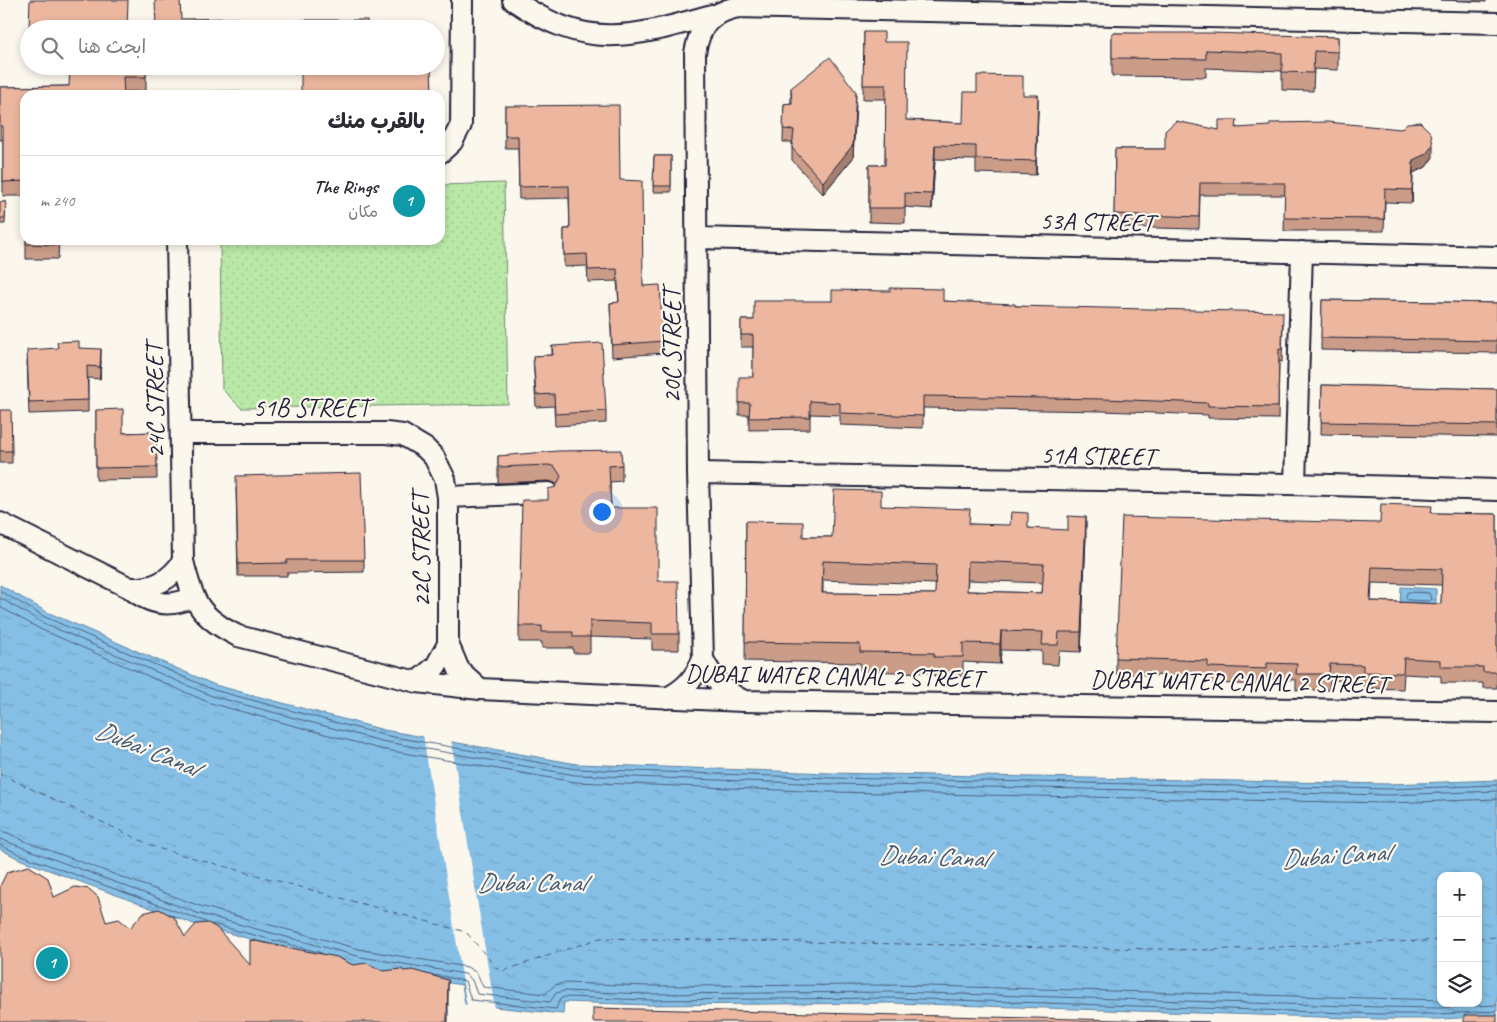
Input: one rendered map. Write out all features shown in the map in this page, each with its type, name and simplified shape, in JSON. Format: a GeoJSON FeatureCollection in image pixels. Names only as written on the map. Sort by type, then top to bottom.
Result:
{"type":"FeatureCollection","features":[{"type":"Feature","properties":{"kind":"street"},"geometry":{"type":"LineString","coordinates":[[445,148],[452,142],[461,125],[462,0]]}},
{"type":"Feature","properties":{"kind":"street"},"geometry":{"type":"LineString","coordinates":[[513,0],[548,22],[565,29],[603,36],[644,34],[738,7],[1497,23]]}},
{"type":"Feature","properties":{"kind":"street","name":"20C STREET"},"geometry":{"type":"LineString","coordinates":[[667,698],[686,687],[693,679],[703,659],[698,473],[695,53],[701,33],[712,16]]}},
{"type":"Feature","properties":{"kind":"street","name":"53A STREET"},"geometry":{"type":"LineString","coordinates":[[696,238],[1497,257]]}},
{"type":"Feature","properties":{"kind":"street","name":"24C STREET"},"geometry":{"type":"LineString","coordinates":[[177,245],[183,561]]}},
{"type":"Feature","properties":{"kind":"street"},"geometry":{"type":"LineString","coordinates":[[1295,483],[1302,252]]}},
{"type":"Feature","properties":{"kind":"street","name":"51B STREET"},"geometry":{"type":"LineString","coordinates":[[181,434],[386,433],[403,435],[415,440],[434,457]]}},
{"type":"Feature","properties":{"kind":"street","name":"22C STREET"},"geometry":{"type":"LineString","coordinates":[[434,457],[445,479],[448,497],[448,644],[459,670],[480,689]]}},
{"type":"Feature","properties":{"kind":"street","name":"51A STREET"},"geometry":{"type":"LineString","coordinates":[[698,473],[1106,482],[1295,483],[1497,490]]}},
{"type":"Feature","properties":{"kind":"street"},"geometry":{"type":"LineString","coordinates":[[448,497],[549,493]]}},
{"type":"Feature","properties":{"kind":"street"},"geometry":{"type":"LineString","coordinates":[[0,523],[130,588],[144,598],[160,604],[172,605],[193,598]]}},
{"type":"Feature","properties":{"kind":"street"},"geometry":{"type":"LineString","coordinates":[[130,588],[157,585],[172,576],[183,561]]}},
{"type":"Feature","properties":{"kind":"street","name":"DUBAI WATER CANAL 2 STREET"},"geometry":{"type":"LineString","coordinates":[[183,561],[193,598],[200,610],[210,619],[238,636],[417,682],[480,689],[667,698],[1497,712]]}},
{"type":"Feature","properties":{"kind":"street","name":"22C STREET"},"geometry":{"type":"LineString","coordinates":[[417,682],[436,666],[448,644]]}},
{"type":"Feature","properties":{"kind":"street"},"geometry":{"type":"LineString","coordinates":[[703,659],[708,670],[723,688],[743,700]]}},
{"type":"Feature","properties":{"kind":"green space"},"geometry":{"type":"Polygon","coordinates":[[[504,183],[508,404],[241,408],[222,389],[220,245],[445,245],[445,185],[504,183]]]}},
{"type":"Feature","properties":{"kind":"water","name":"Dubai Canal"},"geometry":{"type":"Polygon","coordinates":[[[0,585],[47,612],[215,685],[384,730],[577,764],[831,773],[1390,784],[1497,780],[1497,1016],[1440,1019],[1380,1019],[892,1003],[649,1005],[564,1002],[563,1014],[465,1004],[462,985],[359,968],[194,924],[19,859],[0,849],[0,585]]]}},
{"type":"Feature","properties":{"kind":"water"},"geometry":{"type":"Polygon","coordinates":[[[1401,587],[1436,589],[1436,606],[1400,605],[1401,587]]]}},
{"type":"Feature","properties":{"kind":"pier"},"geometry":{"type":"Polygon","coordinates":[[[423,735],[451,739],[495,1010],[467,1007],[423,735]]]}},
{"type":"Feature","properties":{"kind":"building"},"geometry":{"type":"Polygon","coordinates":[[[30,0],[128,0],[127,20],[29,20],[30,0]]]}},
{"type":"Feature","properties":{"kind":"building"},"geometry":{"type":"Polygon","coordinates":[[[155,0],[180,0],[181,19],[240,18],[240,20],[156,20],[155,0]]]}},
{"type":"Feature","properties":{"kind":"building"},"geometry":{"type":"Polygon","coordinates":[[[864,32],[884,32],[884,42],[907,42],[906,120],[963,123],[964,92],[977,92],[977,75],[1023,76],[1023,95],[1038,95],[1036,161],[976,159],[976,146],[935,145],[932,194],[905,193],[905,208],[869,208],[869,165],[885,165],[886,85],[863,85],[864,32]]]}},
{"type":"Feature","properties":{"kind":"building"},"geometry":{"type":"Polygon","coordinates":[[[1112,33],[1211,33],[1338,37],[1338,52],[1314,51],[1313,73],[1282,72],[1282,53],[1206,50],[1206,59],[1112,58],[1112,33]]]}},
{"type":"Feature","properties":{"kind":"building"},"geometry":{"type":"Polygon","coordinates":[[[830,57],[856,92],[853,145],[823,182],[792,148],[794,130],[783,129],[784,104],[792,103],[791,88],[830,57]]]}},
{"type":"Feature","properties":{"kind":"building"},"geometry":{"type":"Polygon","coordinates":[[[70,75],[146,75],[146,77],[123,77],[124,90],[20,90],[20,181],[3,182],[3,126],[0,126],[0,87],[69,86],[70,75]]]}},
{"type":"Feature","properties":{"kind":"building"},"geometry":{"type":"Polygon","coordinates":[[[301,75],[431,75],[432,90],[301,90],[301,75]]]}},
{"type":"Feature","properties":{"kind":"building"},"geometry":{"type":"Polygon","coordinates":[[[619,105],[620,180],[642,181],[643,286],[660,285],[663,341],[612,345],[610,303],[619,302],[617,269],[588,270],[587,254],[564,255],[564,229],[570,229],[569,186],[519,187],[518,136],[505,136],[505,106],[619,105]]]}},
{"type":"Feature","properties":{"kind":"building"},"geometry":{"type":"Polygon","coordinates":[[[1219,120],[1237,120],[1236,128],[1270,126],[1270,123],[1327,122],[1401,129],[1407,123],[1420,122],[1431,133],[1433,145],[1426,154],[1413,160],[1412,190],[1385,189],[1384,219],[1284,218],[1285,183],[1200,183],[1199,217],[1114,214],[1115,149],[1165,149],[1165,131],[1176,121],[1219,130],[1219,120]]]}},
{"type":"Feature","properties":{"kind":"building"},"geometry":{"type":"Polygon","coordinates":[[[654,156],[671,156],[671,186],[653,186],[654,156]]]}},
{"type":"Feature","properties":{"kind":"building"},"geometry":{"type":"Polygon","coordinates":[[[0,202],[6,202],[5,218],[0,218],[0,202]]]}},
{"type":"Feature","properties":{"kind":"building"},"geometry":{"type":"Polygon","coordinates":[[[890,288],[943,289],[943,301],[1015,304],[1015,306],[1283,312],[1282,349],[1279,349],[1278,407],[1208,406],[1208,403],[1103,399],[923,396],[923,416],[840,413],[840,403],[810,401],[810,417],[749,418],[750,403],[739,403],[739,377],[753,377],[753,335],[741,335],[741,320],[754,320],[754,301],[832,301],[832,290],[890,291],[890,288]]]}},
{"type":"Feature","properties":{"kind":"building"},"geometry":{"type":"Polygon","coordinates":[[[1322,300],[1497,303],[1497,341],[1321,338],[1322,300]]]}},
{"type":"Feature","properties":{"kind":"building"},"geometry":{"type":"Polygon","coordinates":[[[79,341],[79,348],[101,349],[100,367],[87,366],[88,400],[29,402],[27,350],[58,348],[57,342],[79,341]]]}},
{"type":"Feature","properties":{"kind":"building"},"geometry":{"type":"Polygon","coordinates":[[[602,343],[606,411],[555,414],[554,394],[536,395],[533,356],[553,355],[552,346],[602,343]]]}},
{"type":"Feature","properties":{"kind":"building"},"geometry":{"type":"Polygon","coordinates":[[[1322,385],[1497,389],[1497,425],[1321,422],[1322,385]]]}},
{"type":"Feature","properties":{"kind":"building"},"geometry":{"type":"Polygon","coordinates":[[[123,409],[123,433],[156,432],[157,467],[96,468],[96,410],[123,409]]]}},
{"type":"Feature","properties":{"kind":"building"},"geometry":{"type":"Polygon","coordinates":[[[0,410],[11,410],[12,451],[0,451],[0,410]]]}},
{"type":"Feature","properties":{"kind":"building"},"geometry":{"type":"Polygon","coordinates":[[[621,450],[622,465],[609,466],[611,508],[658,508],[658,581],[678,581],[679,634],[652,634],[652,623],[590,621],[590,637],[573,637],[573,632],[542,632],[542,626],[519,626],[522,500],[548,500],[548,489],[556,487],[561,476],[555,467],[549,465],[498,467],[498,456],[558,451],[621,450]]]}},
{"type":"Feature","properties":{"kind":"building"},"geometry":{"type":"Polygon","coordinates":[[[361,473],[364,560],[287,560],[287,563],[238,564],[236,476],[361,473]]]}},
{"type":"Feature","properties":{"kind":"building"},"geometry":{"type":"Polygon","coordinates":[[[834,490],[881,491],[881,506],[970,509],[969,524],[1010,525],[1011,512],[1028,513],[1028,528],[1068,530],[1068,516],[1086,517],[1081,632],[1059,632],[1058,645],[1042,645],[1043,632],[1001,631],[1000,644],[963,643],[963,657],[934,657],[934,653],[860,652],[860,644],[745,642],[746,521],[803,522],[803,537],[832,537],[834,490]],[[823,561],[822,593],[935,594],[936,565],[823,561]],[[968,561],[967,591],[1042,593],[1044,564],[968,561]]]}},
{"type":"Feature","properties":{"kind":"building"},"geometry":{"type":"Polygon","coordinates":[[[1381,504],[1432,506],[1431,513],[1497,514],[1497,672],[1483,672],[1483,667],[1441,667],[1441,660],[1404,658],[1403,673],[1363,672],[1363,665],[1330,664],[1329,674],[1296,674],[1297,664],[1267,663],[1267,669],[1208,667],[1208,661],[1116,658],[1122,517],[1380,523],[1381,504]],[[1372,567],[1370,601],[1441,604],[1442,569],[1372,567]]]}},
{"type":"Feature","properties":{"kind":"building"},"geometry":{"type":"Polygon","coordinates":[[[29,866],[48,878],[54,897],[75,887],[89,889],[98,897],[106,922],[119,919],[130,928],[143,913],[159,909],[174,917],[185,937],[196,924],[208,923],[217,928],[250,965],[250,940],[337,957],[353,965],[367,963],[383,971],[412,970],[448,980],[447,1022],[0,1022],[0,886],[7,872],[29,866]]]}},
{"type":"Feature","properties":{"kind":"building"},"geometry":{"type":"Polygon","coordinates":[[[593,1008],[1209,1022],[593,1022],[593,1008]]]}},
{"type":"Feature","properties":{"kind":"building"},"geometry":{"type":"Polygon","coordinates":[[[1464,1015],[1497,1015],[1497,1022],[1464,1022],[1464,1015]]]}},
{"type":"Feature","properties":{"kind":"ferry route"},"geometry":{"type":"LineString","coordinates":[[0,774],[157,848],[466,932],[500,972],[600,938],[1208,950],[1437,940]]}},
{"type":"Feature","properties":{"kind":"ferry route"},"geometry":{"type":"LineString","coordinates":[[1482,938],[1497,937]]}},
{"type":"Feature","properties":{"kind":"place","name":"The Rings"},"geometry":{"type":"Point","coordinates":[52,963]}}]}
